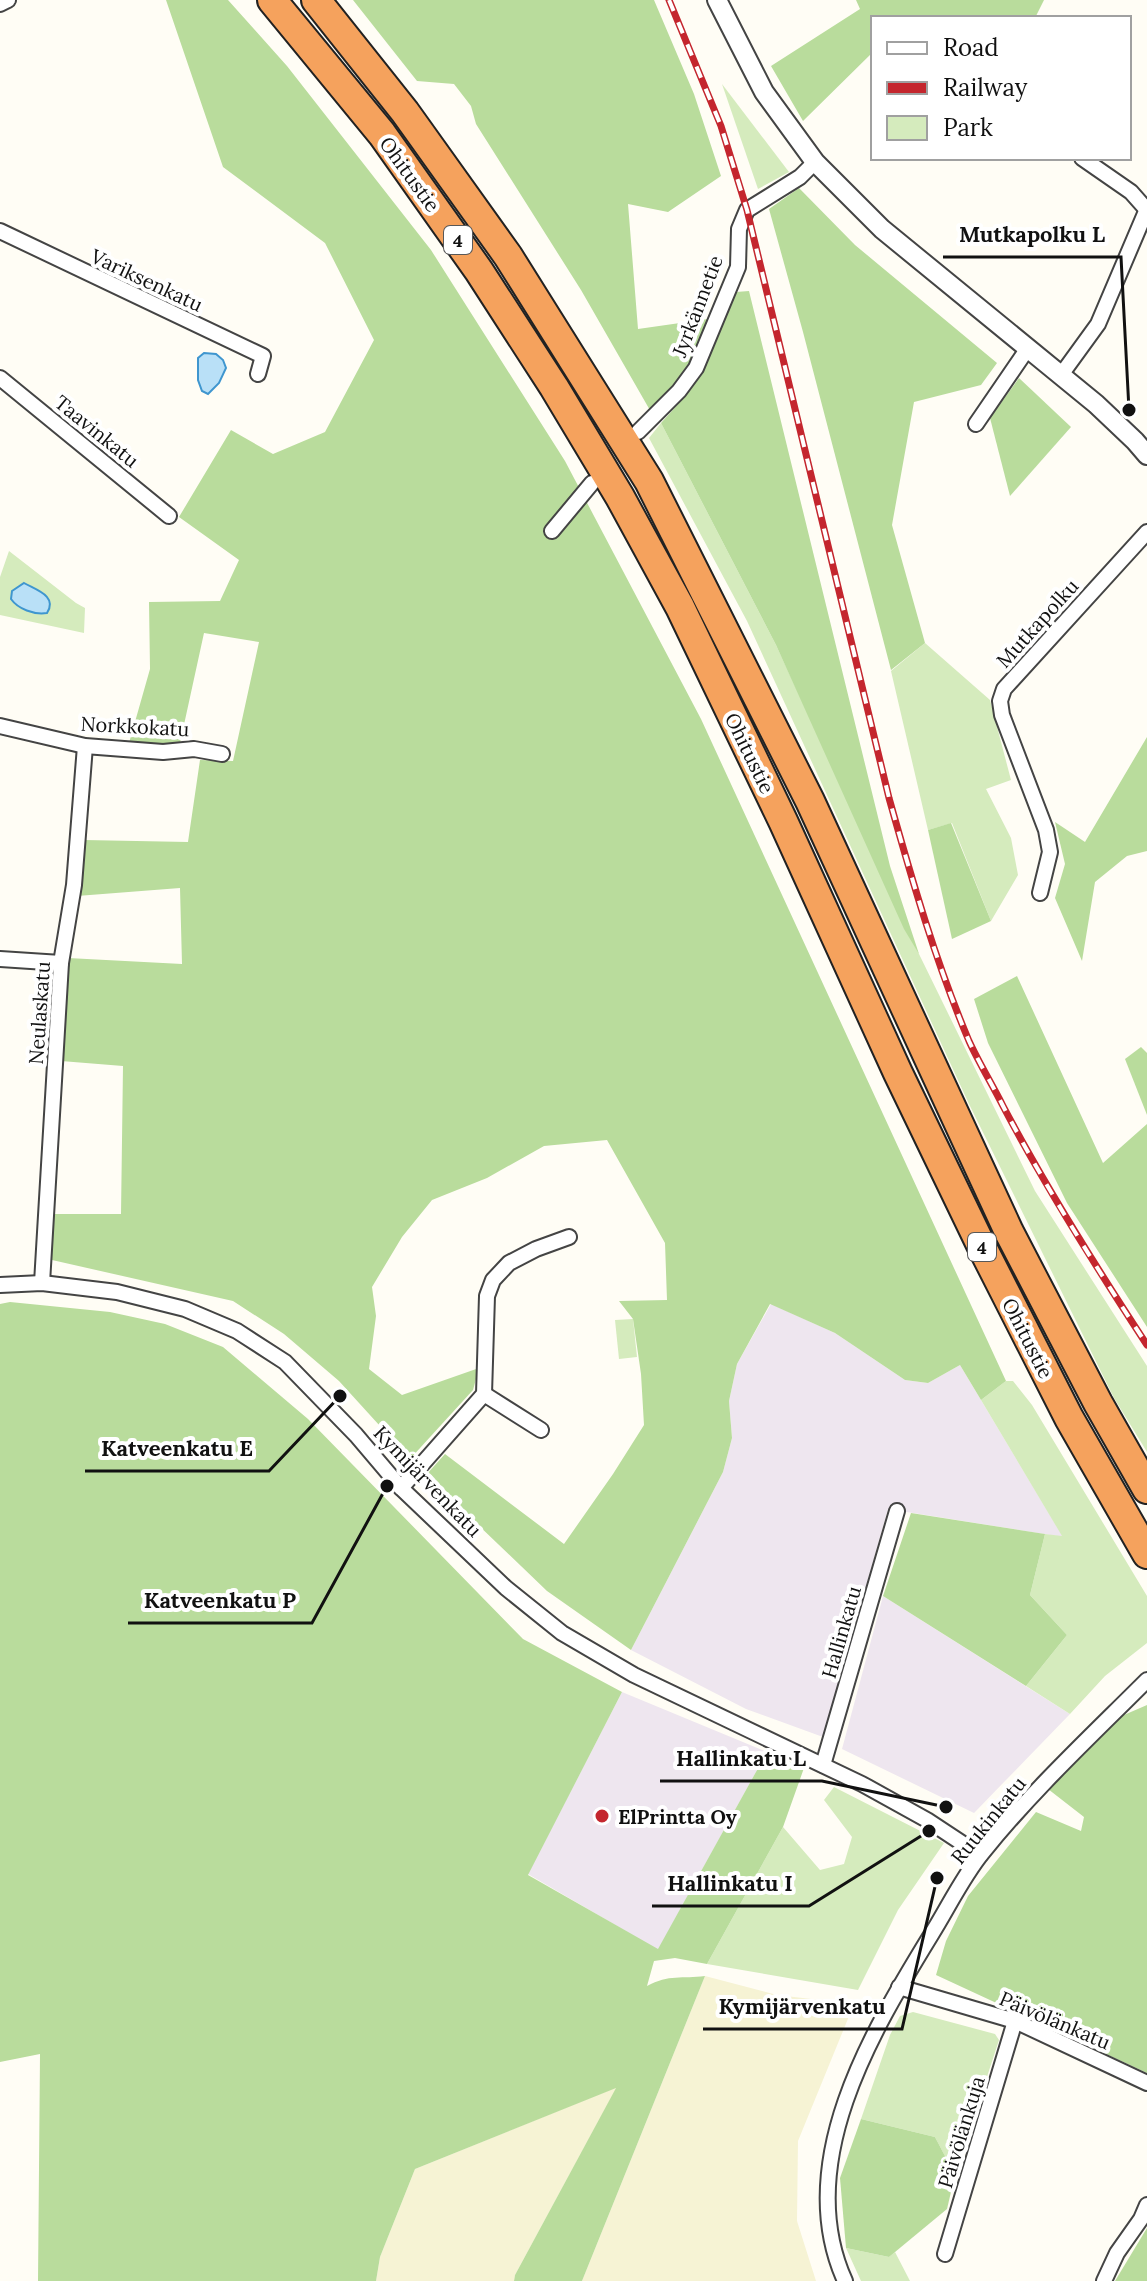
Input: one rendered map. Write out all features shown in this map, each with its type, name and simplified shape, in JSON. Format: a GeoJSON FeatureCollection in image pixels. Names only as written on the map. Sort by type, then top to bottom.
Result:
{"type":"FeatureCollection","features":[{"type":"Feature","properties":{"kind":"highway","name":"Ohitustie"},"geometry":{"type":"LineString","coordinates":[[272,0],[382,134],[479,271],[620,497],[680,607],[982,1247],[1069,1418],[1147,1554]]}},
{"type":"Feature","properties":{"kind":"highway","name":"Ohitustie"},"geometry":{"type":"LineString","coordinates":[[316,0],[405,112],[508,256],[649,481],[810,801],[1009,1232],[1098,1403],[1147,1489]]}},
{"type":"Feature","properties":{"kind":"street"},"geometry":{"type":"LineString","coordinates":[[0,4],[8,0]]}},
{"type":"Feature","properties":{"kind":"street"},"geometry":{"type":"LineString","coordinates":[[717,0],[764,92],[815,162],[882,229],[1143,443]]}},
{"type":"Feature","properties":{"kind":"street"},"geometry":{"type":"LineString","coordinates":[[1061,375],[1098,324],[1147,210],[1131,192],[1085,160]]}},
{"type":"Feature","properties":{"kind":"street","name":"Jyrkännetie"},"geometry":{"type":"LineString","coordinates":[[638,432],[679,391],[696,368],[738,267],[739,229],[747,210],[800,177],[815,162]]}},
{"type":"Feature","properties":{"kind":"street","name":"Variksenkatu"},"geometry":{"type":"LineString","coordinates":[[0,231],[263,356],[258,374]]}},
{"type":"Feature","properties":{"kind":"street"},"geometry":{"type":"LineString","coordinates":[[976,424],[1028,348]]}},
{"type":"Feature","properties":{"kind":"street","name":"Taavinkatu"},"geometry":{"type":"LineString","coordinates":[[0,378],[169,516]]}},
{"type":"Feature","properties":{"kind":"street"},"geometry":{"type":"LineString","coordinates":[[552,531],[592,483]]}},
{"type":"Feature","properties":{"kind":"street","name":"Mutkapolku"},"geometry":{"type":"LineString","coordinates":[[1040,893],[1050,852],[1046,830],[1002,715],[1000,701],[1004,689],[1147,532]]}},
{"type":"Feature","properties":{"kind":"street","name":"Norkkokatu"},"geometry":{"type":"LineString","coordinates":[[0,726],[85,746],[163,752],[194,749],[222,754]]}},
{"type":"Feature","properties":{"kind":"street","name":"Neulaskatu"},"geometry":{"type":"LineString","coordinates":[[42,1283],[61,963],[74,885],[85,746]]}},
{"type":"Feature","properties":{"kind":"street"},"geometry":{"type":"LineString","coordinates":[[0,959],[61,963]]}},
{"type":"Feature","properties":{"kind":"street"},"geometry":{"type":"LineString","coordinates":[[401,1488],[484,1394],[487,1296],[493,1280],[509,1263],[569,1237]]}},
{"type":"Feature","properties":{"kind":"street","name":"Kymijärvenkatu"},"geometry":{"type":"LineString","coordinates":[[0,1285],[42,1283],[117,1292],[185,1309],[237,1331],[285,1362],[356,1435],[401,1488],[506,1588],[562,1633],[634,1675],[823,1765],[927,1820],[980,1855]]}},
{"type":"Feature","properties":{"kind":"street"},"geometry":{"type":"LineString","coordinates":[[484,1394],[541,1430]]}},
{"type":"Feature","properties":{"kind":"street","name":"Hallinkatu"},"geometry":{"type":"LineString","coordinates":[[823,1765],[897,1511]]}},
{"type":"Feature","properties":{"kind":"street","name":"Ruukinkatu"},"geometry":{"type":"LineString","coordinates":[[845,2281],[831,2235],[827,2201],[835,2132],[878,2025],[980,1855],[1034,1792],[1147,1680]]}},
{"type":"Feature","properties":{"kind":"street","name":"Päivölänkatu"},"geometry":{"type":"LineString","coordinates":[[899,1987],[1015,2021],[1147,2083]]}},
{"type":"Feature","properties":{"kind":"street","name":"Päivölänkuja"},"geometry":{"type":"LineString","coordinates":[[945,2254],[1015,2021]]}},
{"type":"Feature","properties":{"kind":"street"},"geometry":{"type":"LineString","coordinates":[[1104,2281],[1117,2253],[1147,2205]]}},
{"type":"Feature","properties":{"kind":"shaded area"},"geometry":{"type":"Polygon","coordinates":[[[771,1304],[835,1333],[905,1380],[928,1383],[960,1365],[1063,1537],[888,1509],[823,1737],[746,1709],[631,1650],[723,1472],[732,1438],[729,1401],[737,1364],[771,1304]]]}},
{"type":"Feature","properties":{"kind":"shaded area"},"geometry":{"type":"Polygon","coordinates":[[[883,1596],[1070,1714],[974,1813],[842,1749],[883,1596]]]}},
{"type":"Feature","properties":{"kind":"shaded area"},"geometry":{"type":"Polygon","coordinates":[[[622,1692],[767,1752],[658,1950],[528,1874],[622,1692]]]}},
{"type":"Feature","properties":{"kind":"shaded area"},"geometry":{"type":"Polygon","coordinates":[[[705,1976],[777,1995],[854,2004],[798,2141],[797,2221],[816,2281],[582,2281],[705,1976]]]}},
{"type":"Feature","properties":{"kind":"shaded area"},"geometry":{"type":"Polygon","coordinates":[[[617,2087],[514,2281],[376,2281],[380,2257],[415,2169],[617,2087]]]}},
{"type":"Feature","properties":{"kind":"green space"},"geometry":{"type":"Polygon","coordinates":[[[166,0],[228,0],[287,66],[431,250],[565,461],[701,719],[1006,1381],[981,1400],[960,1365],[928,1383],[905,1380],[835,1333],[770,1304],[737,1364],[729,1401],[732,1438],[723,1472],[631,1650],[547,1591],[426,1475],[445,1454],[564,1544],[644,1425],[633,1319],[619,1301],[667,1300],[665,1243],[607,1140],[544,1146],[487,1178],[432,1200],[402,1237],[372,1287],[376,1316],[369,1369],[402,1395],[479,1368],[473,1390],[410,1459],[339,1381],[284,1334],[233,1301],[52,1260],[52,1214],[121,1214],[123,1066],[61,1061],[68,958],[182,964],[180,888],[77,896],[84,840],[188,842],[200,760],[233,761],[259,642],[204,633],[180,743],[129,743],[150,669],[149,602],[220,601],[239,560],[179,517],[231,430],[273,454],[325,432],[374,340],[325,243],[223,167],[166,0]]]}},
{"type":"Feature","properties":{"kind":"green space"},"geometry":{"type":"Polygon","coordinates":[[[353,0],[654,0],[694,94],[721,176],[668,212],[628,204],[638,329],[708,319],[689,367],[651,412],[581,290],[476,124],[471,106],[454,84],[417,81],[353,0]]]}},
{"type":"Feature","properties":{"kind":"green space"},"geometry":{"type":"Polygon","coordinates":[[[856,0],[1044,0],[1036,16],[871,16],[871,54],[803,121],[771,66],[860,9],[856,0]]]}},
{"type":"Feature","properties":{"kind":"green space"},"geometry":{"type":"Polygon","coordinates":[[[722,84],[789,172],[758,189],[722,84]]]}},
{"type":"Feature","properties":{"kind":"green space"},"geometry":{"type":"Polygon","coordinates":[[[799,188],[855,245],[997,363],[981,385],[914,402],[892,525],[925,643],[891,670],[769,209],[799,188]]]}},
{"type":"Feature","properties":{"kind":"green space"},"geometry":{"type":"Polygon","coordinates":[[[749,291],[890,866],[919,954],[904,929],[776,645],[661,423],[680,402],[704,366],[736,292],[749,291]]]}},
{"type":"Feature","properties":{"kind":"green space"},"geometry":{"type":"Polygon","coordinates":[[[1019,378],[1071,427],[1010,496],[990,418],[1019,378]]]}},
{"type":"Feature","properties":{"kind":"green space"},"geometry":{"type":"Polygon","coordinates":[[[661,423],[776,645],[919,954],[1035,1191],[1147,1366],[1147,1452],[1114,1398],[969,1104],[747,621],[649,438],[661,423]]]}},
{"type":"Feature","properties":{"kind":"green space"},"geometry":{"type":"Polygon","coordinates":[[[9,551],[85,608],[84,633],[0,615],[0,577],[9,551]]]}},
{"type":"Feature","properties":{"kind":"green space"},"geometry":{"type":"Polygon","coordinates":[[[925,643],[990,700],[1011,780],[986,789],[1011,838],[1018,875],[991,921],[952,823],[928,830],[891,671],[925,643]]]}},
{"type":"Feature","properties":{"kind":"green space"},"geometry":{"type":"Polygon","coordinates":[[[1147,737],[1147,851],[1127,856],[1095,882],[1082,961],[1055,898],[1065,864],[1055,822],[1085,842],[1147,737]]]}},
{"type":"Feature","properties":{"kind":"green space"},"geometry":{"type":"Polygon","coordinates":[[[951,823],[991,921],[952,939],[928,830],[951,823]]]}},
{"type":"Feature","properties":{"kind":"green space"},"geometry":{"type":"Polygon","coordinates":[[[1017,976],[1103,1163],[1147,1124],[1147,1327],[1067,1203],[988,1043],[974,999],[1017,976]]]}},
{"type":"Feature","properties":{"kind":"green space"},"geometry":{"type":"Polygon","coordinates":[[[1141,1047],[1147,1053],[1147,1115],[1125,1059],[1141,1047]]]}},
{"type":"Feature","properties":{"kind":"green space"},"geometry":{"type":"Polygon","coordinates":[[[10,1302],[110,1312],[165,1324],[223,1347],[308,1419],[523,1639],[622,1692],[528,1875],[658,1949],[767,1752],[804,1768],[783,1827],[707,1964],[675,1958],[654,1961],[647,1986],[669,1978],[705,1976],[582,2281],[514,2281],[616,2088],[415,2169],[380,2257],[376,2281],[38,2281],[40,2054],[0,2062],[0,1304],[10,1302]]]}},
{"type":"Feature","properties":{"kind":"green space"},"geometry":{"type":"Polygon","coordinates":[[[633,1319],[637,1357],[619,1359],[615,1320],[633,1319]]]}},
{"type":"Feature","properties":{"kind":"green space"},"geometry":{"type":"Polygon","coordinates":[[[1006,1381],[1013,1381],[1032,1405],[1147,1596],[1147,1643],[1105,1676],[1070,1714],[1026,1686],[1067,1635],[1030,1595],[1045,1534],[1062,1536],[981,1400],[1006,1381]]]}},
{"type":"Feature","properties":{"kind":"green space"},"geometry":{"type":"Polygon","coordinates":[[[911,1513],[1045,1534],[1030,1595],[1067,1635],[1026,1686],[883,1596],[911,1513]]]}},
{"type":"Feature","properties":{"kind":"green space"},"geometry":{"type":"Polygon","coordinates":[[[1147,1705],[1147,2073],[936,1975],[946,1941],[968,1896],[1036,1812],[1081,1831],[1084,1817],[1048,1789],[1117,1718],[1147,1705]]]}},
{"type":"Feature","properties":{"kind":"green space"},"geometry":{"type":"Polygon","coordinates":[[[834,1787],[944,1843],[898,1910],[858,1990],[707,1964],[783,1827],[820,1870],[844,1864],[852,1837],[824,1800],[834,1787]]]}},
{"type":"Feature","properties":{"kind":"green space"},"geometry":{"type":"Polygon","coordinates":[[[913,2012],[995,2034],[999,2040],[955,2175],[935,2137],[861,2119],[890,2035],[900,2016],[913,2012]]]}},
{"type":"Feature","properties":{"kind":"green space"},"geometry":{"type":"Polygon","coordinates":[[[861,2119],[935,2137],[955,2175],[947,2209],[889,2257],[846,2248],[840,2178],[861,2119]]]}},
{"type":"Feature","properties":{"kind":"green space"},"geometry":{"type":"Polygon","coordinates":[[[1147,2228],[1147,2281],[1115,2281],[1147,2228]]]}},
{"type":"Feature","properties":{"kind":"green space"},"geometry":{"type":"Polygon","coordinates":[[[846,2248],[889,2257],[895,2252],[910,2281],[861,2281],[846,2248]]]}},
{"type":"Feature","properties":{"kind":"water"},"geometry":{"type":"Polygon","coordinates":[[[204,353],[216,354],[226,368],[219,383],[208,394],[202,391],[198,380],[198,358],[204,353]]]}},
{"type":"Feature","properties":{"kind":"water"},"geometry":{"type":"Polygon","coordinates":[[[24,583],[48,598],[50,607],[47,613],[27,610],[11,599],[12,591],[24,583]]]}},
{"type":"Feature","properties":{"kind":"railway"},"geometry":{"type":"LineString","coordinates":[[669,0],[721,126],[747,210],[889,798],[946,982],[973,1049],[1019,1137],[1147,1345]]}},
{"type":"Feature","properties":{"kind":"place","name":"Mutkapolku L"},"geometry":{"type":"Point","coordinates":[1129,410]}},
{"type":"Feature","properties":{"kind":"place","name":"Katveenkatu E"},"geometry":{"type":"Point","coordinates":[340,1396]}},
{"type":"Feature","properties":{"kind":"place","name":"Katveenkatu P"},"geometry":{"type":"Point","coordinates":[387,1486]}},
{"type":"Feature","properties":{"kind":"place","name":"Hallinkatu L"},"geometry":{"type":"Point","coordinates":[946,1807]}},
{"type":"Feature","properties":{"kind":"place","name":"ElPrintta Oy"},"geometry":{"type":"Point","coordinates":[602,1816]}},
{"type":"Feature","properties":{"kind":"place","name":"Hallinkatu I"},"geometry":{"type":"Point","coordinates":[929,1831]}},
{"type":"Feature","properties":{"kind":"place","name":"Kymijärvenkatu"},"geometry":{"type":"Point","coordinates":[937,1878]}}]}
